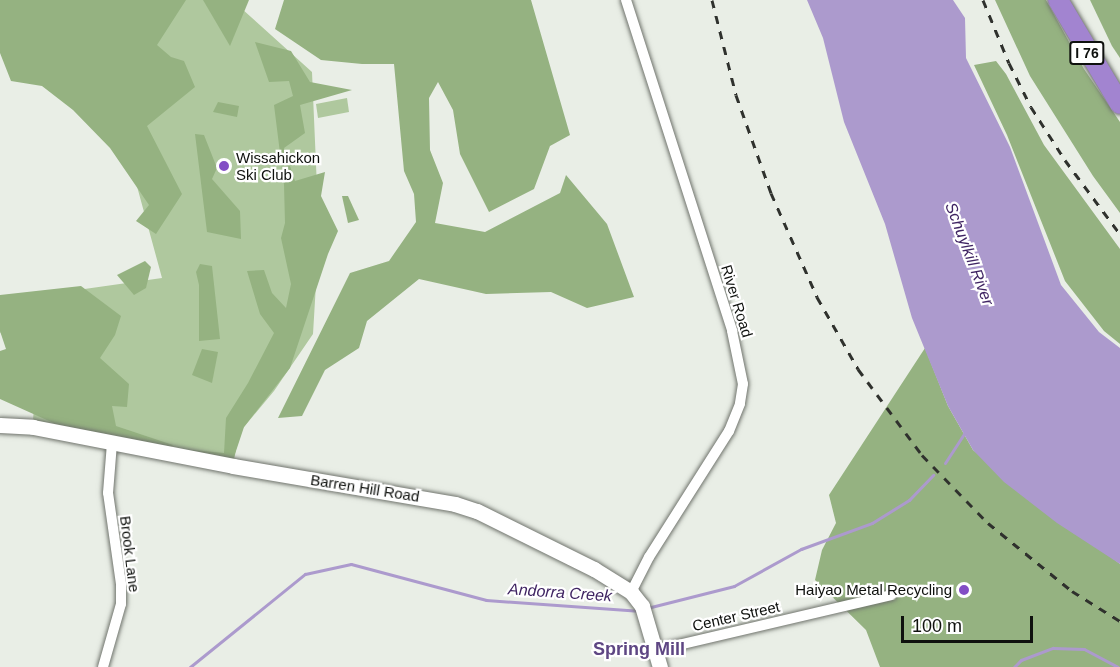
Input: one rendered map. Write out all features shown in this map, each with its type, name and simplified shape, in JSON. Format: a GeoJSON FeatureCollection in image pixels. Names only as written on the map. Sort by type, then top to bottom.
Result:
{"type":"FeatureCollection","features":[{"type":"Feature","properties":{"kind":"highway","name":"I 76"},"geometry":{"type":"LineString","coordinates":[[1058,0],[1120,104]]}},
{"type":"Feature","properties":{"kind":"highway","name":"I 76"},"geometry":{"type":"LineString","coordinates":[[1071,0],[1120,84]]}},
{"type":"Feature","properties":{"kind":"street","name":"River Road"},"geometry":{"type":"LineString","coordinates":[[626,0],[732,331],[743,384],[740,404],[729,431],[631,592]]}},
{"type":"Feature","properties":{"kind":"street","name":"Barren Hill Road"},"geometry":{"type":"LineString","coordinates":[[0,425],[33,427],[464,506],[539,540],[631,592],[642,606],[657,650],[660,667]]}},
{"type":"Feature","properties":{"kind":"street","name":"Brook Lane"},"geometry":{"type":"LineString","coordinates":[[104,667],[120,604],[122,584],[108,493],[112,443]]}},
{"type":"Feature","properties":{"kind":"street","name":"Center Street"},"geometry":{"type":"LineString","coordinates":[[657,650],[892,595]]}},
{"type":"Feature","properties":{"kind":"green space"},"geometry":{"type":"Polygon","coordinates":[[[0,0],[186,0],[157,45],[171,57],[184,61],[195,87],[147,126],[182,194],[156,234],[136,221],[149,205],[110,148],[73,110],[42,86],[11,81],[0,53],[0,0]]]}},
{"type":"Feature","properties":{"kind":"green space","name":"Wissahickon Ski Club"},"geometry":{"type":"Polygon","coordinates":[[[112,0],[232,0],[312,72],[319,234],[313,334],[274,391],[239,433],[233,466],[33,420],[36,383],[0,332],[0,301],[162,278],[111,91],[112,0]]]}},
{"type":"Feature","properties":{"kind":"green space"},"geometry":{"type":"Polygon","coordinates":[[[203,0],[249,0],[230,46],[203,0]]]}},
{"type":"Feature","properties":{"kind":"green space"},"geometry":{"type":"Polygon","coordinates":[[[284,0],[531,0],[570,135],[550,146],[534,189],[489,212],[460,154],[453,110],[438,82],[429,98],[430,150],[443,183],[435,223],[485,232],[560,193],[566,175],[607,224],[634,297],[587,308],[551,292],[486,294],[419,279],[367,321],[359,348],[325,370],[302,416],[278,418],[350,273],[389,261],[416,222],[414,194],[404,171],[394,64],[321,60],[275,29],[284,0]]]}},
{"type":"Feature","properties":{"kind":"green space"},"geometry":{"type":"Polygon","coordinates":[[[995,0],[1046,0],[1084,69],[1120,122],[1120,213],[1093,176],[1030,76],[995,0]]]}},
{"type":"Feature","properties":{"kind":"green space"},"geometry":{"type":"Polygon","coordinates":[[[1090,0],[1120,0],[1120,58],[1112,46],[1090,0]]]}},
{"type":"Feature","properties":{"kind":"green space"},"geometry":{"type":"Polygon","coordinates":[[[255,42],[291,51],[310,82],[352,90],[300,105],[305,133],[284,148],[295,181],[325,172],[321,196],[338,231],[328,254],[290,368],[244,427],[233,460],[182,449],[224,453],[226,418],[248,383],[274,333],[260,314],[247,271],[264,270],[272,293],[286,308],[291,284],[281,238],[285,223],[284,185],[274,105],[293,96],[289,81],[269,82],[255,42]]]}},
{"type":"Feature","properties":{"kind":"green space"},"geometry":{"type":"Polygon","coordinates":[[[996,61],[1006,74],[1044,145],[1120,249],[1120,344],[1104,331],[1065,281],[1007,135],[974,65],[996,61]]]}},
{"type":"Feature","properties":{"kind":"green space"},"geometry":{"type":"Polygon","coordinates":[[[347,98],[349,112],[318,118],[316,104],[347,98]]]}},
{"type":"Feature","properties":{"kind":"green space"},"geometry":{"type":"Polygon","coordinates":[[[218,102],[239,106],[237,117],[213,112],[218,102]]]}},
{"type":"Feature","properties":{"kind":"green space"},"geometry":{"type":"Polygon","coordinates":[[[195,134],[204,135],[217,168],[212,179],[240,211],[241,239],[207,232],[195,134]]]}},
{"type":"Feature","properties":{"kind":"green space"},"geometry":{"type":"Polygon","coordinates":[[[342,196],[348,196],[359,220],[348,223],[342,196]]]}},
{"type":"Feature","properties":{"kind":"green space"},"geometry":{"type":"Polygon","coordinates":[[[145,261],[151,267],[146,288],[134,295],[117,275],[145,261]]]}},
{"type":"Feature","properties":{"kind":"green space"},"geometry":{"type":"Polygon","coordinates":[[[200,264],[212,266],[220,339],[199,341],[199,285],[196,272],[200,264]]]}},
{"type":"Feature","properties":{"kind":"green space"},"geometry":{"type":"Polygon","coordinates":[[[81,286],[121,316],[115,335],[100,358],[129,384],[127,407],[112,406],[116,426],[173,445],[170,449],[69,430],[0,399],[0,351],[6,349],[0,331],[0,295],[81,286]]]}},
{"type":"Feature","properties":{"kind":"green space"},"geometry":{"type":"Polygon","coordinates":[[[925,348],[948,406],[973,450],[1120,564],[1120,667],[880,667],[866,630],[815,580],[822,550],[836,523],[829,495],[925,348]]]}},
{"type":"Feature","properties":{"kind":"green space"},"geometry":{"type":"Polygon","coordinates":[[[202,349],[218,352],[212,383],[192,375],[202,349]]]}},
{"type":"Feature","properties":{"kind":"water","name":"Schuylkill River"},"geometry":{"type":"Polygon","coordinates":[[[807,0],[953,0],[965,18],[966,58],[1010,147],[1061,285],[1099,332],[1120,348],[1120,564],[1057,523],[1004,482],[973,450],[948,406],[912,318],[885,224],[844,122],[823,38],[807,0]]]}},
{"type":"Feature","properties":{"kind":"waterway","name":"Andorra Creek"},"geometry":{"type":"LineString","coordinates":[[945,463],[965,432]]}},
{"type":"Feature","properties":{"kind":"waterway","name":"Andorra Creek"},"geometry":{"type":"LineString","coordinates":[[647,608],[734,586],[801,549],[872,523],[909,500],[933,475]]}},
{"type":"Feature","properties":{"kind":"waterway","name":"Andorra Creek"},"geometry":{"type":"LineString","coordinates":[[190,667],[305,574],[351,564],[486,600],[638,611]]}},
{"type":"Feature","properties":{"kind":"waterway"},"geometry":{"type":"LineString","coordinates":[[1014,667],[1021,660],[1053,648],[1084,649],[1118,667]]}},
{"type":"Feature","properties":{"kind":"railway"},"geometry":{"type":"LineString","coordinates":[[712,0],[736,95],[771,193],[817,297],[858,369],[922,455],[988,523],[1072,591],[1120,621]]}},
{"type":"Feature","properties":{"kind":"railway"},"geometry":{"type":"LineString","coordinates":[[983,0],[1009,63],[1031,107],[1065,160],[1120,234]]}},
{"type":"Feature","properties":{"kind":"place","name":"Wissahickon Ski Club"},"geometry":{"type":"Point","coordinates":[224,166]}},
{"type":"Feature","properties":{"kind":"place","name":"Haiyao Metal Recycling"},"geometry":{"type":"Point","coordinates":[964,590]}},
{"type":"Feature","properties":{"kind":"district","name":"Spring Mill"},"geometry":{"type":"Point","coordinates":[639,649]}}]}
